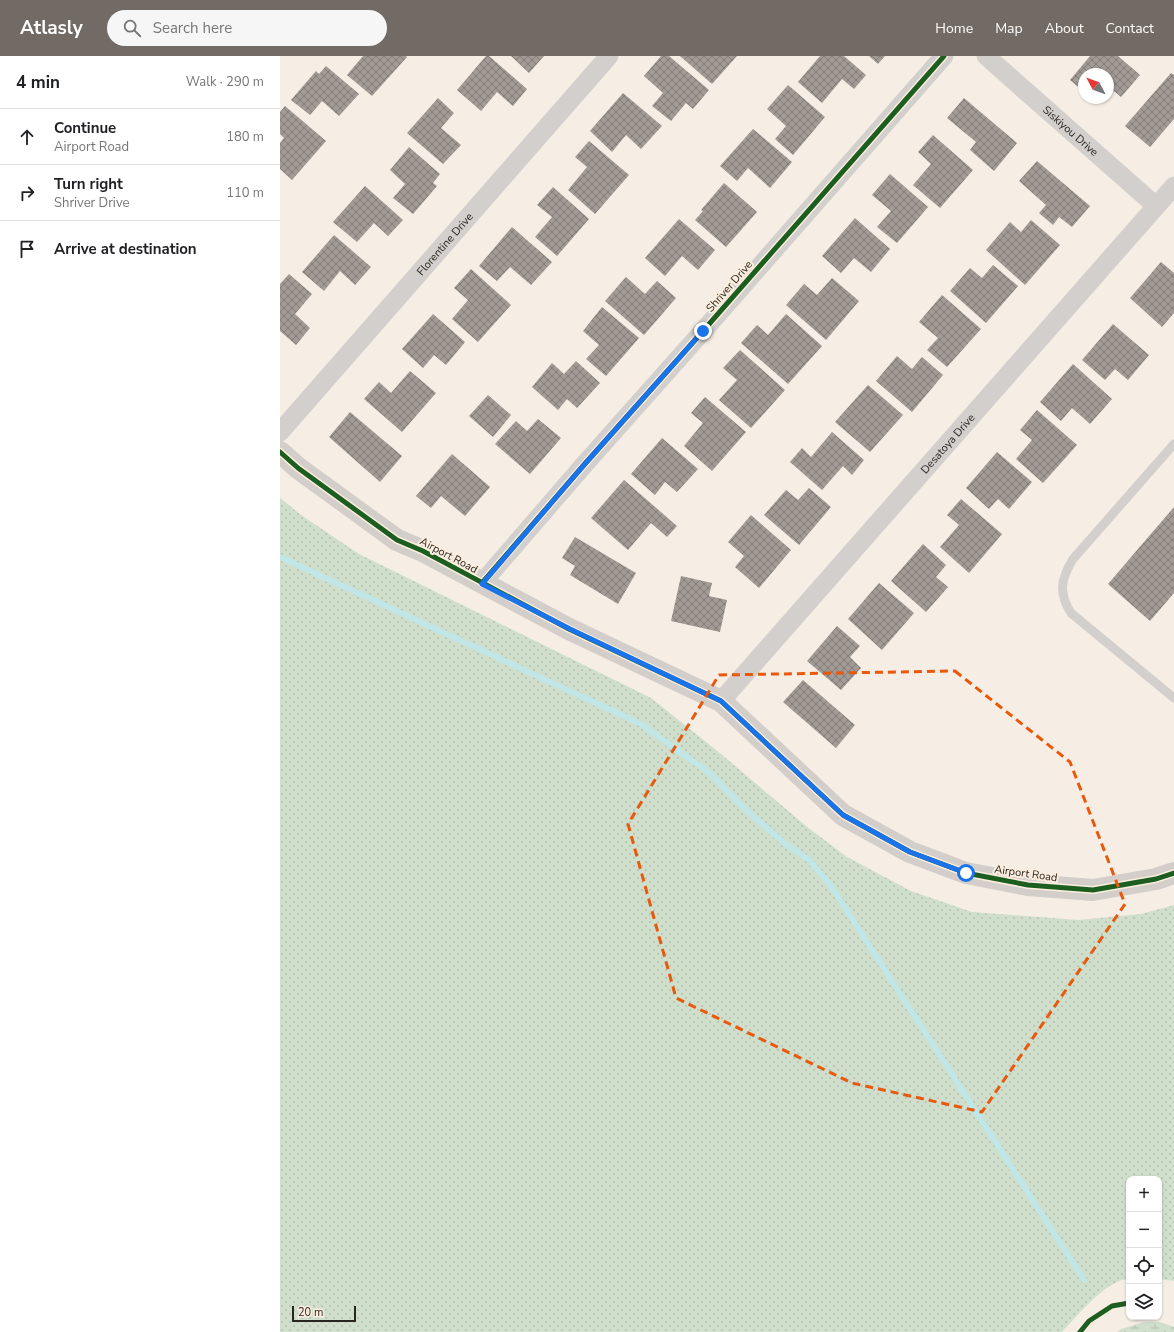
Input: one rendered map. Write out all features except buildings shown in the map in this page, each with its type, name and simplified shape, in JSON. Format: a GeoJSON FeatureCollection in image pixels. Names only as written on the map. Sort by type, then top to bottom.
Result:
{"type":"FeatureCollection","features":[{"type":"Feature","properties":{"kind":"street","name":"Florentine Drive"},"geometry":{"type":"LineString","coordinates":[[280,432],[609,56]]}},
{"type":"Feature","properties":{"kind":"street","name":"Shriver Drive"},"geometry":{"type":"LineString","coordinates":[[482,584],[583,466],[944,56]]}},
{"type":"Feature","properties":{"kind":"street","name":"Siskiyou Drive"},"geometry":{"type":"LineString","coordinates":[[986,56],[1156,206]]}},
{"type":"Feature","properties":{"kind":"street","name":"Desatoya Drive"},"geometry":{"type":"LineString","coordinates":[[721,701],[1174,186]]}},
{"type":"Feature","properties":{"kind":"street","name":"Airport Road"},"geometry":{"type":"LineString","coordinates":[[280,452],[298,468],[397,540],[423,551],[482,584],[570,629],[721,701],[843,815],[910,852],[966,873],[1035,886],[1092,890],[1156,879],[1174,873]]}},
{"type":"Feature","properties":{"kind":"lane"},"geometry":{"type":"LineString","coordinates":[[1174,444],[1073,559],[1066,572],[1062,586],[1064,602],[1071,613],[1174,698]]}},
{"type":"Feature","properties":{"kind":"highlighted area"},"geometry":{"type":"Polygon","coordinates":[[[955,671],[1070,762],[1125,904],[982,1112],[852,1083],[676,998],[628,824],[719,675],[955,671]]]}},
{"type":"Feature","properties":{"kind":"green space"},"geometry":{"type":"Polygon","coordinates":[[[280,498],[301,515],[359,554],[651,698],[721,754],[806,826],[847,857],[911,891],[972,912],[1078,920],[1141,914],[1174,905],[1174,1281],[1162,1279],[1162,1176],[1126,1176],[1126,1280],[1111,1285],[1102,1292],[1084,1308],[1062,1332],[280,1332],[280,498]]]}},
{"type":"Feature","properties":{"kind":"green space"},"geometry":{"type":"Polygon","coordinates":[[[1144,1322],[1160,1322],[1174,1327],[1174,1332],[1117,1332],[1121,1329],[1144,1322]]]}},
{"type":"Feature","properties":{"kind":"waterway"},"geometry":{"type":"LineString","coordinates":[[280,557],[641,724],[712,775],[743,807],[784,843],[809,860],[831,886],[1084,1280]]}},
{"type":"Feature","properties":{"kind":"cycle path"},"geometry":{"type":"LineString","coordinates":[[482,583],[944,56]]}},
{"type":"Feature","properties":{"kind":"cycle path"},"geometry":{"type":"LineString","coordinates":[[280,452],[298,468],[397,540],[423,551],[569,629],[721,701],[843,815],[910,852],[966,873],[1028,885],[1093,890],[1156,879],[1174,873]]}},
{"type":"Feature","properties":{"kind":"cycle path"},"geometry":{"type":"LineString","coordinates":[[1080,1332],[1089,1321],[1112,1306],[1126,1304]]}},
{"type":"Feature","properties":{"kind":"route"},"geometry":{"type":"LineString","coordinates":[[703,331],[500,561],[482,584],[570,629],[721,701],[843,815],[910,852],[966,873]]}}]}
